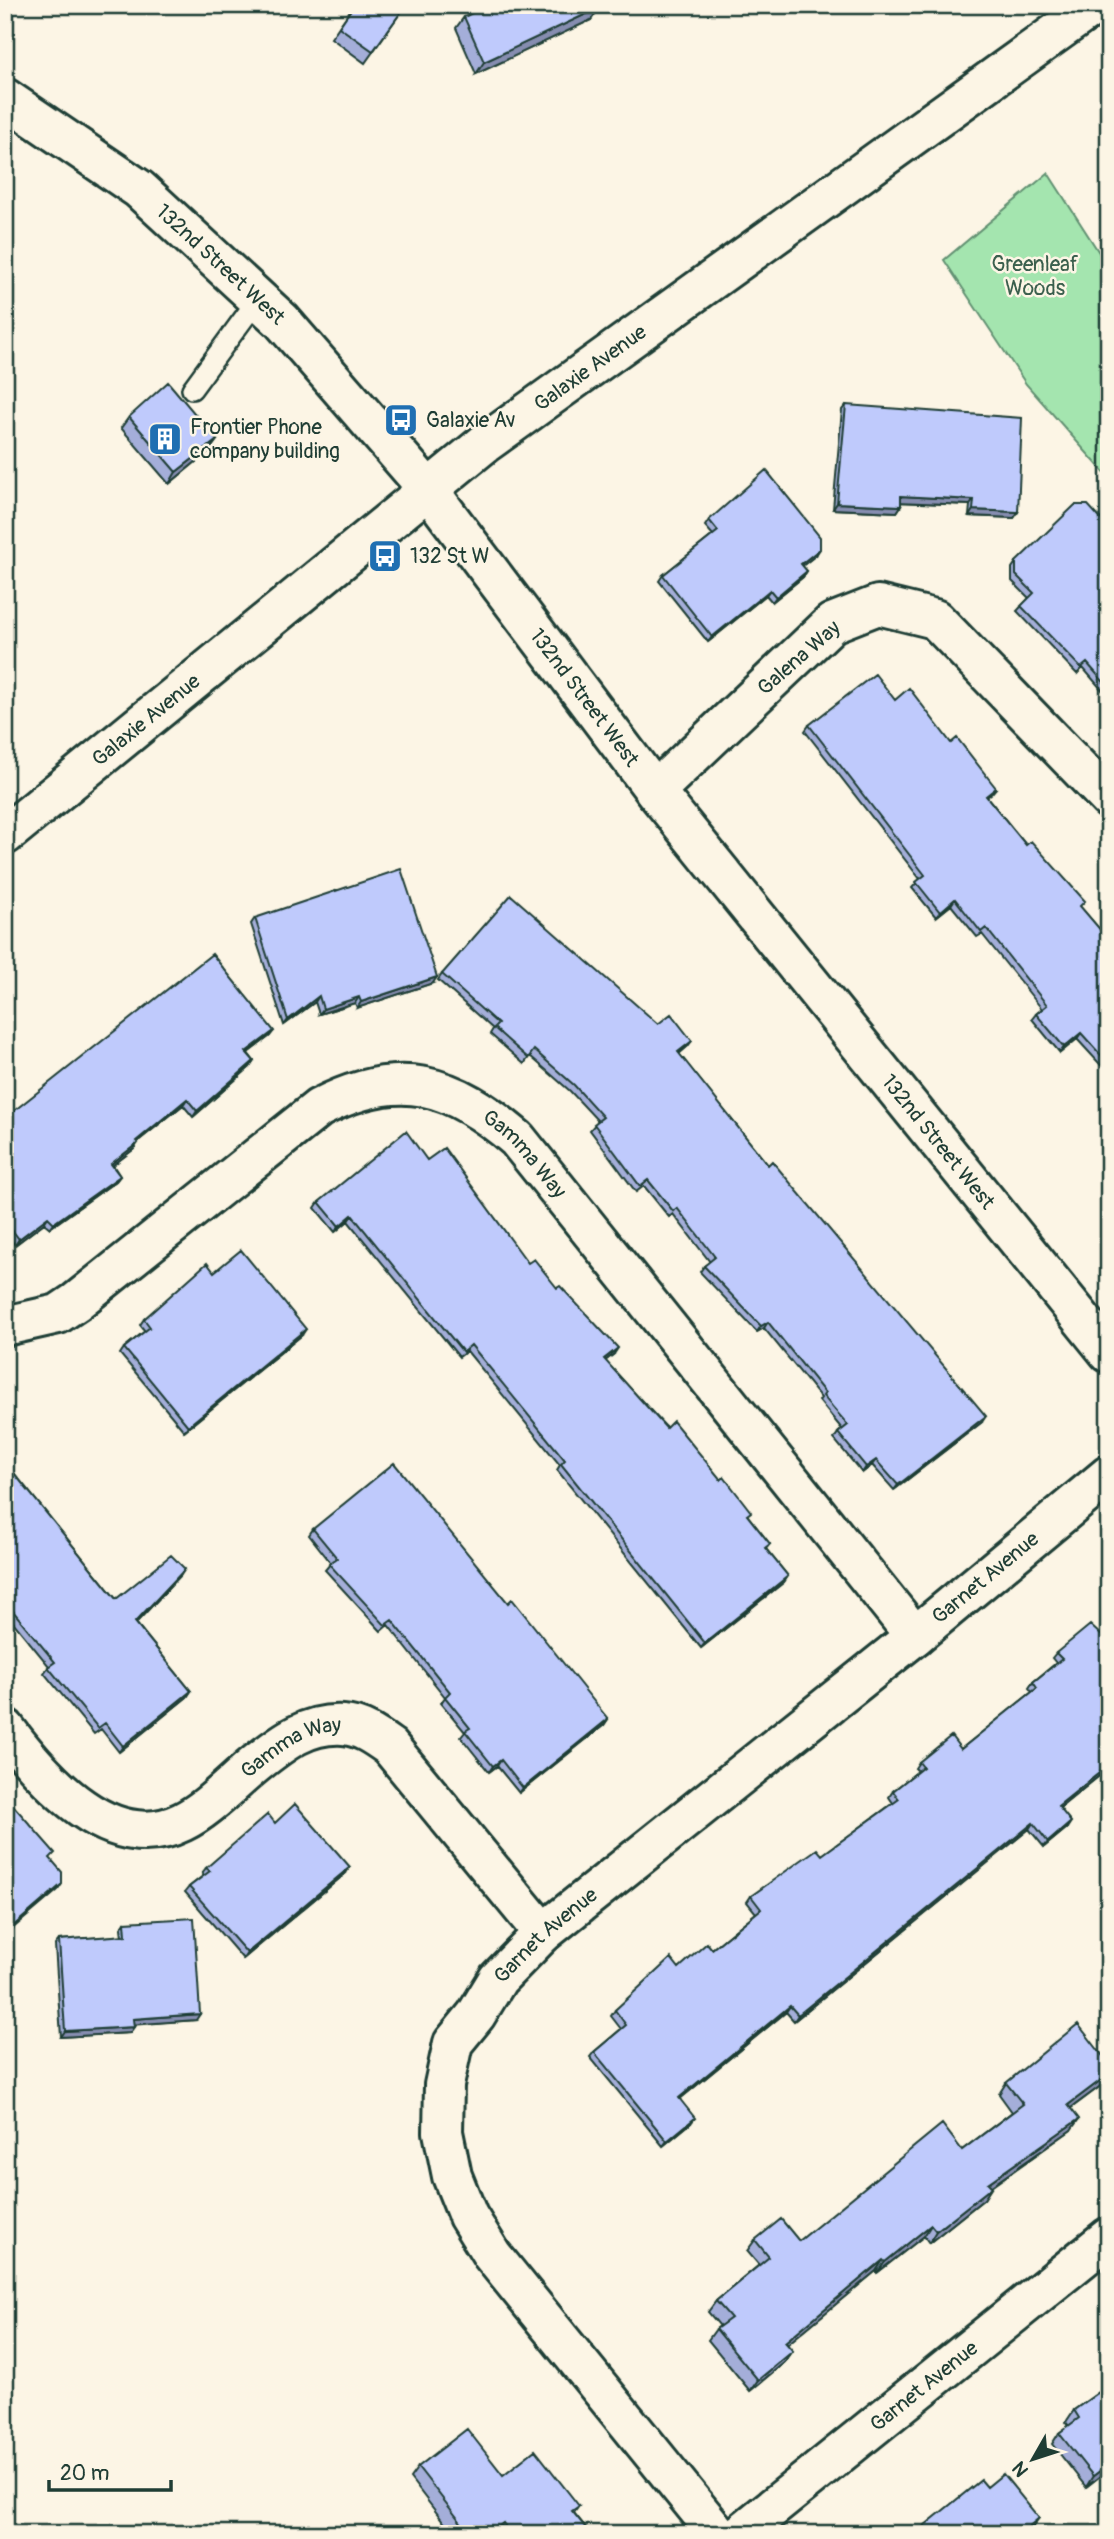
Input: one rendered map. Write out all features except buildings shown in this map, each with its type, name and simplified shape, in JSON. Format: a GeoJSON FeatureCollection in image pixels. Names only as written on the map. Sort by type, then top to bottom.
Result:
{"type":"FeatureCollection","features":[{"type":"Feature","properties":{"kind":"street","name":"Galaxie Avenue"},"geometry":{"type":"LineString","coordinates":[[5,835],[427,488],[1095,5]]}},
{"type":"Feature","properties":{"kind":"street","name":"132nd Street West"},"geometry":{"type":"LineString","coordinates":[[5,98],[139,189],[282,321],[427,488],[655,791],[1109,1353]]}},
{"type":"Feature","properties":{"kind":"street","name":"Galena Way"},"geometry":{"type":"LineString","coordinates":[[655,791],[832,623],[878,605],[935,619],[1109,799]]}},
{"type":"Feature","properties":{"kind":"street","name":"Gamma Way"},"geometry":{"type":"LineString","coordinates":[[5,1326],[58,1314],[76,1302],[319,1108],[338,1098],[380,1087],[414,1084],[451,1093],[483,1110],[517,1139],[915,1636]]}},
{"type":"Feature","properties":{"kind":"street","name":"Garnet Avenue"},"geometry":{"type":"LineString","coordinates":[[718,2534],[492,2255],[468,2216],[452,2176],[443,2132],[444,2085],[453,2043],[476,2015],[498,1979],[544,1933],[915,1636],[1109,1475]]}},
{"type":"Feature","properties":{"kind":"street","name":"Gamma Way"},"geometry":{"type":"LineString","coordinates":[[5,1728],[67,1797],[99,1819],[133,1831],[160,1831],[185,1821],[288,1738],[313,1727],[344,1724],[366,1731],[390,1746],[544,1933]]}},
{"type":"Feature","properties":{"kind":"street","name":"Garnet Avenue"},"geometry":{"type":"LineString","coordinates":[[740,2534],[1109,2237]]}},
{"type":"Feature","properties":{"kind":"lane"},"geometry":{"type":"LineString","coordinates":[[192,389],[258,299]]}},
{"type":"Feature","properties":{"kind":"green space","name":"Greenleaf Woods"},"geometry":{"type":"Polygon","coordinates":[[[1048,173],[1109,268],[1109,478],[1026,384],[944,260],[1048,173]]]}},
{"type":"Feature","properties":{"kind":"place","name":"Galaxie Av"},"geometry":{"type":"Point","coordinates":[401,420]}},
{"type":"Feature","properties":{"kind":"place","name":"Frontier Phone company building"},"geometry":{"type":"Point","coordinates":[165,439]}},
{"type":"Feature","properties":{"kind":"place","name":"132 St W"},"geometry":{"type":"Point","coordinates":[385,556]}}]}
